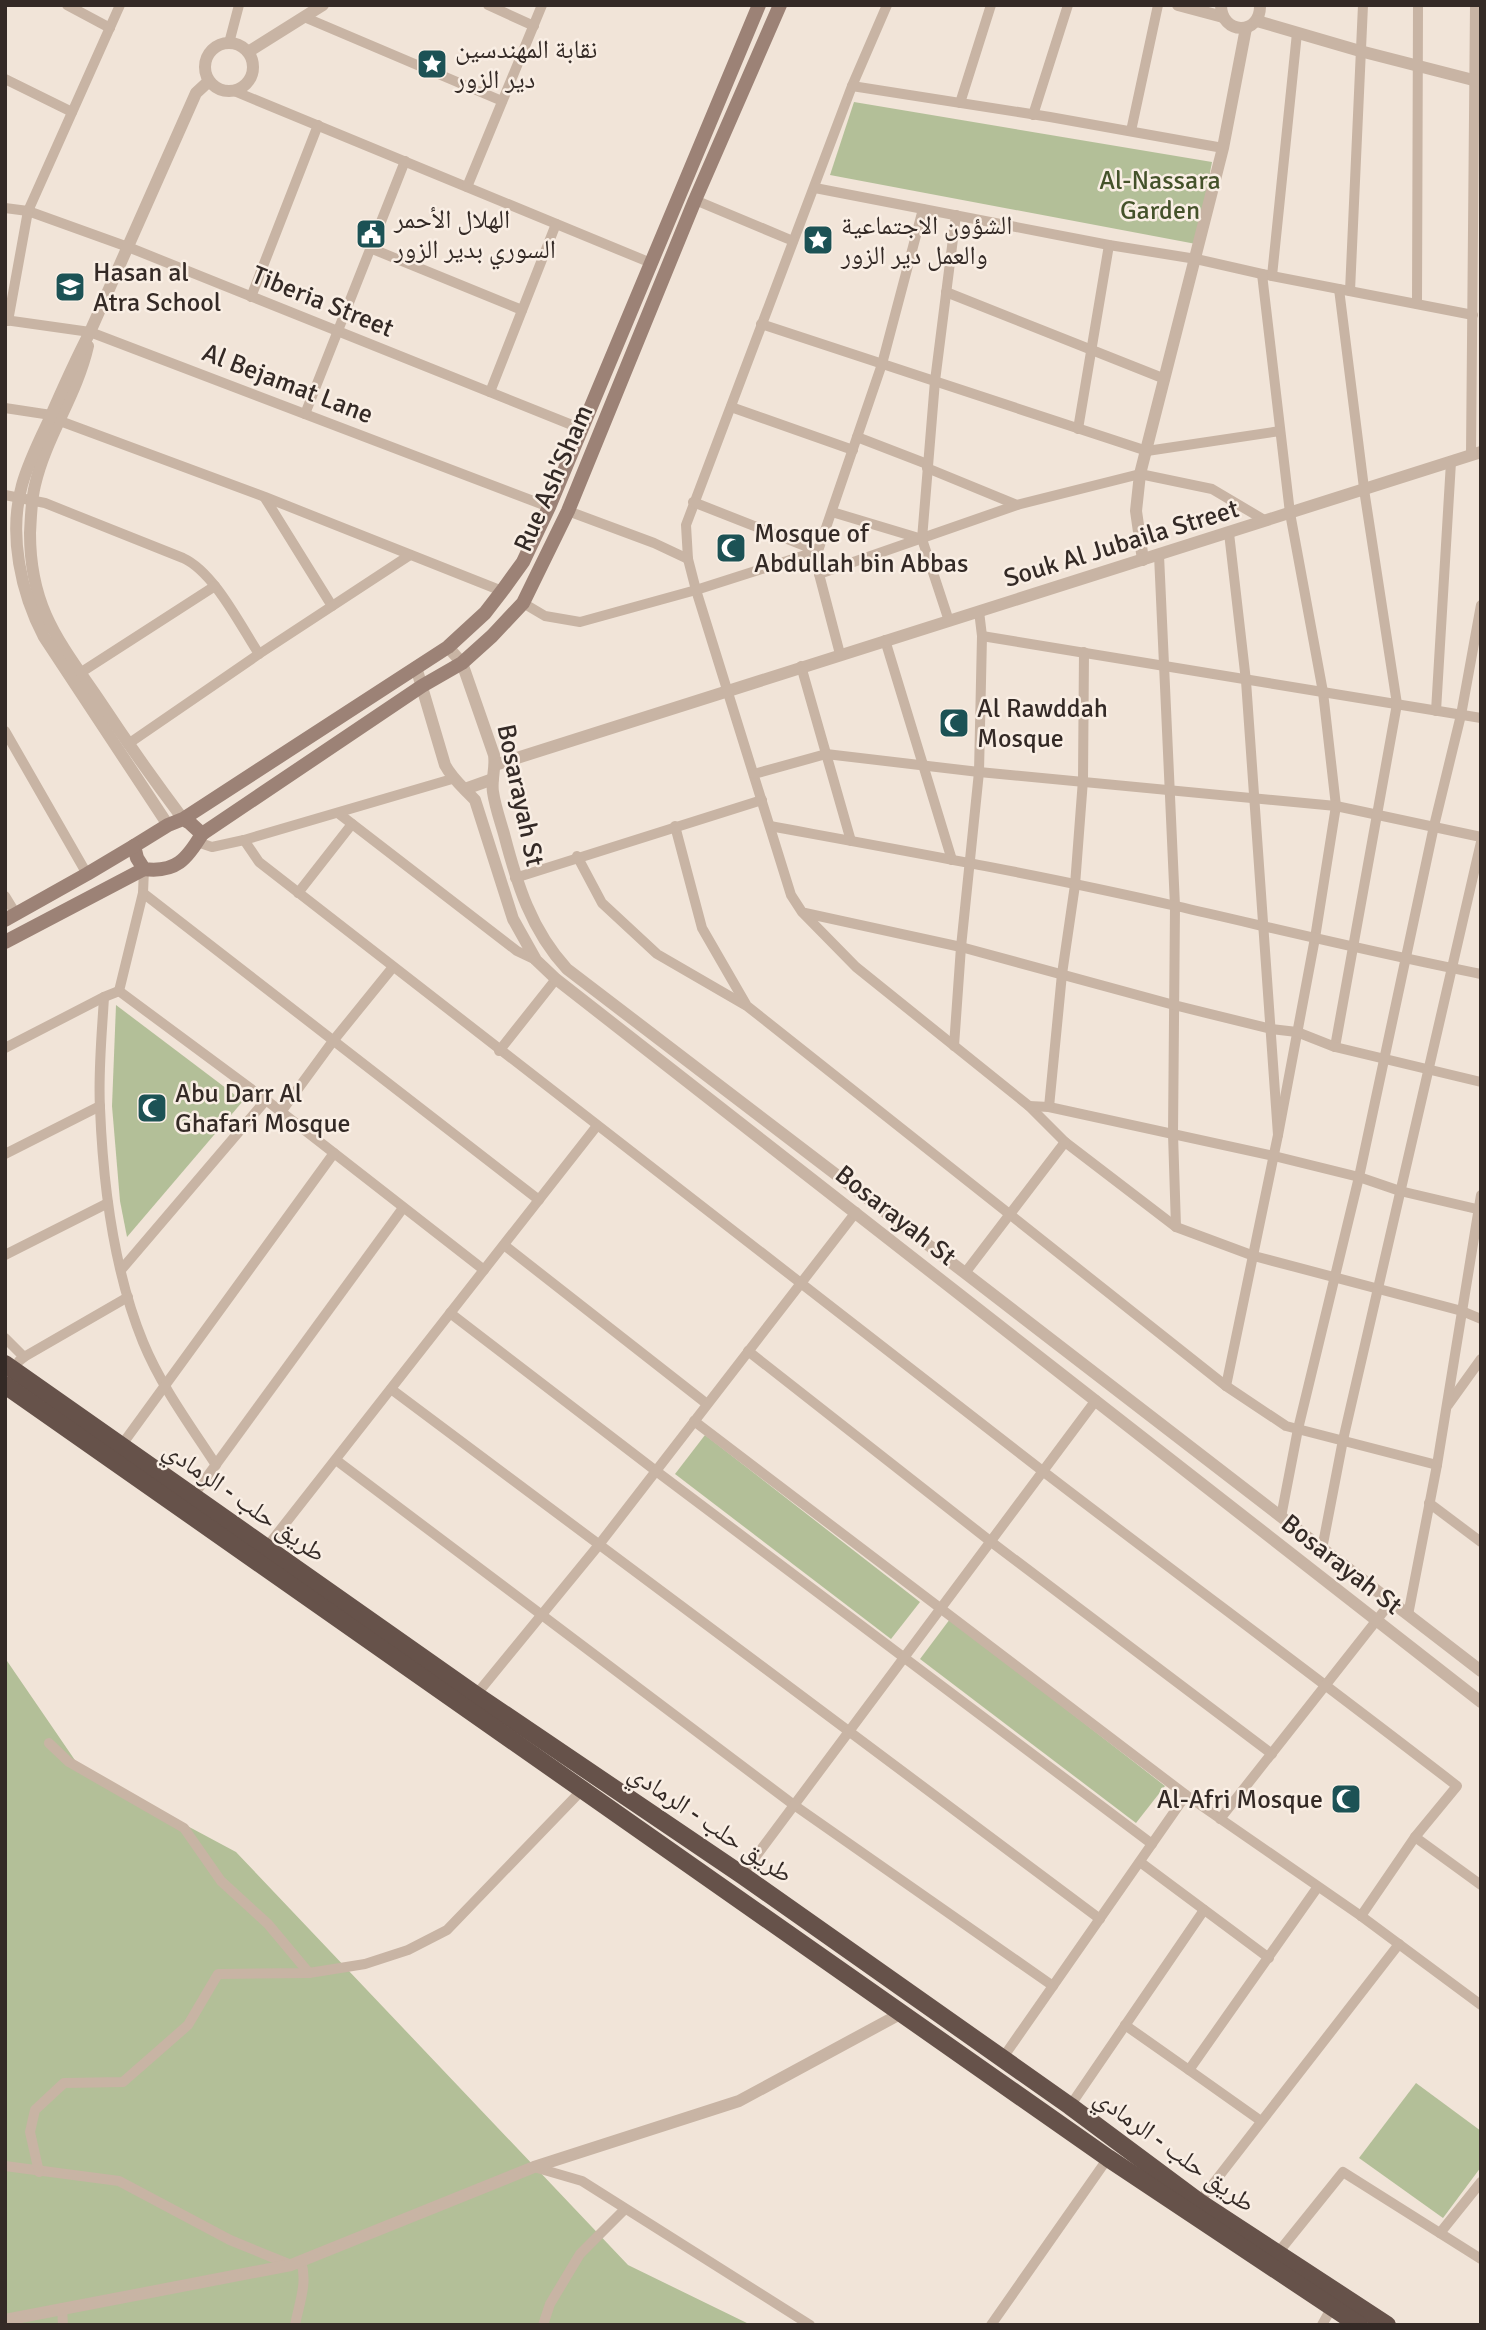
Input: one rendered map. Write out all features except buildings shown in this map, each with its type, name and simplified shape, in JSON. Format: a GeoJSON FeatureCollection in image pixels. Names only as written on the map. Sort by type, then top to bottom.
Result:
{"type":"FeatureCollection","features":[{"type":"Feature","properties":{"kind":"highway","name":"طريق حلب - الرمادي"},"geometry":{"type":"LineString","coordinates":[[11,1369],[476,1695],[742,1875],[1070,2106],[1199,2202],[1387,2325]]}},
{"type":"Feature","properties":{"kind":"highway","name":"طريق حلب - الرمادي"},"geometry":{"type":"LineString","coordinates":[[11,1369],[582,1790],[1108,2158],[1359,2325]]}},
{"type":"Feature","properties":{"kind":"main road","name":"Rue Ash'Sham"},"geometry":{"type":"LineString","coordinates":[[134,846],[183,819],[448,648],[485,613],[502,591],[523,562],[549,508],[759,5]]}},
{"type":"Feature","properties":{"kind":"main road","name":"Rue Ash'Sham"},"geometry":{"type":"LineString","coordinates":[[144,869],[165,869],[182,861],[192,852],[199,838],[422,686],[462,663],[523,603],[568,511],[695,200],[779,5]]}},
{"type":"Feature","properties":{"kind":"main road"},"geometry":{"type":"LineString","coordinates":[[183,819],[190,822],[199,838]]}},
{"type":"Feature","properties":{"kind":"main road"},"geometry":{"type":"LineString","coordinates":[[5,942],[144,869],[134,846],[11,917]]}},
{"type":"Feature","properties":{"kind":"street"},"geometry":{"type":"LineString","coordinates":[[67,5],[110,28]]}},
{"type":"Feature","properties":{"kind":"street"},"geometry":{"type":"LineString","coordinates":[[7,320],[28,211],[120,5]]}},
{"type":"Feature","properties":{"kind":"street"},"geometry":{"type":"LineString","coordinates":[[229,43],[239,5]]}},
{"type":"Feature","properties":{"kind":"street"},"geometry":{"type":"LineString","coordinates":[[248,52],[323,5]]}},
{"type":"Feature","properties":{"kind":"street"},"geometry":{"type":"LineString","coordinates":[[488,5],[534,26]]}},
{"type":"Feature","properties":{"kind":"street"},"geometry":{"type":"LineString","coordinates":[[467,187],[542,5]]}},
{"type":"Feature","properties":{"kind":"street"},"geometry":{"type":"LineString","coordinates":[[887,5],[852,86],[685,526],[688,559],[696,590],[791,895],[802,912],[856,967],[1029,1106],[1065,1142],[1176,1227],[1254,1256],[1462,1311],[1481,1319]]}},
{"type":"Feature","properties":{"kind":"street"},"geometry":{"type":"LineString","coordinates":[[960,103],[991,5]]}},
{"type":"Feature","properties":{"kind":"street"},"geometry":{"type":"LineString","coordinates":[[1033,114],[1068,5]]}},
{"type":"Feature","properties":{"kind":"street"},"geometry":{"type":"LineString","coordinates":[[1132,131],[1158,5]]}},
{"type":"Feature","properties":{"kind":"street"},"geometry":{"type":"LineString","coordinates":[[1178,5],[1222,11],[1232,26],[1251,24],[1297,33],[1477,81]]}},
{"type":"Feature","properties":{"kind":"street"},"geometry":{"type":"LineString","coordinates":[[1143,560],[1136,510],[1140,474],[1196,259],[1251,24],[1261,5]]}},
{"type":"Feature","properties":{"kind":"street"},"geometry":{"type":"LineString","coordinates":[[1335,1047],[1397,704],[1364,490],[1344,290],[1363,5]]}},
{"type":"Feature","properties":{"kind":"street"},"geometry":{"type":"LineString","coordinates":[[1417,304],[1418,5]]}},
{"type":"Feature","properties":{"kind":"street"},"geometry":{"type":"LineString","coordinates":[[1475,5],[1477,81],[1473,314],[1476,454]]}},
{"type":"Feature","properties":{"kind":"street"},"geometry":{"type":"LineString","coordinates":[[304,17],[502,102]]}},
{"type":"Feature","properties":{"kind":"street"},"geometry":{"type":"LineString","coordinates":[[1226,1387],[1278,1135],[1315,938],[1336,806],[1323,692],[1290,513],[1267,275],[1297,33]]}},
{"type":"Feature","properties":{"kind":"street"},"geometry":{"type":"LineString","coordinates":[[234,91],[242,88],[252,75],[252,59],[248,52],[236,44],[221,44],[209,53],[205,67],[209,81],[220,90],[234,91],[651,263]]}},
{"type":"Feature","properties":{"kind":"street"},"geometry":{"type":"LineString","coordinates":[[5,79],[72,112]]}},
{"type":"Feature","properties":{"kind":"street"},"geometry":{"type":"LineString","coordinates":[[168,825],[36,622],[22,575],[17,535],[25,498],[41,467],[56,418],[82,369],[90,332],[196,93],[209,81]]}},
{"type":"Feature","properties":{"kind":"street"},"geometry":{"type":"LineString","coordinates":[[852,86],[1033,114],[1223,148]]}},
{"type":"Feature","properties":{"kind":"street"},"geometry":{"type":"LineString","coordinates":[[251,296],[318,125]]}},
{"type":"Feature","properties":{"kind":"street"},"geometry":{"type":"LineString","coordinates":[[305,414],[405,161]]}},
{"type":"Feature","properties":{"kind":"street"},"geometry":{"type":"LineString","coordinates":[[815,188],[1473,314]]}},
{"type":"Feature","properties":{"kind":"street"},"geometry":{"type":"LineString","coordinates":[[695,200],[793,241]]}},
{"type":"Feature","properties":{"kind":"street","name":"Tiberia Street"},"geometry":{"type":"LineString","coordinates":[[5,208],[28,211],[128,247],[582,429]]}},
{"type":"Feature","properties":{"kind":"street"},"geometry":{"type":"LineString","coordinates":[[840,654],[819,574],[818,551],[882,364],[923,209]]}},
{"type":"Feature","properties":{"kind":"street"},"geometry":{"type":"LineString","coordinates":[[948,621],[922,539],[935,382],[956,215]]}},
{"type":"Feature","properties":{"kind":"street"},"geometry":{"type":"LineString","coordinates":[[490,392],[556,224]]}},
{"type":"Feature","properties":{"kind":"street"},"geometry":{"type":"LineString","coordinates":[[1078,429],[1109,244]]}},
{"type":"Feature","properties":{"kind":"street"},"geometry":{"type":"LineString","coordinates":[[370,248],[522,310]]}},
{"type":"Feature","properties":{"kind":"street"},"geometry":{"type":"LineString","coordinates":[[946,292],[1166,379]]}},
{"type":"Feature","properties":{"kind":"street","name":"Al Bejamat Lane"},"geometry":{"type":"LineString","coordinates":[[7,320],[90,332],[549,508]]}},
{"type":"Feature","properties":{"kind":"street"},"geometry":{"type":"LineString","coordinates":[[761,324],[1147,452],[1280,431]]}},
{"type":"Feature","properties":{"kind":"street"},"geometry":{"type":"LineString","coordinates":[[731,407],[853,450]]}},
{"type":"Feature","properties":{"kind":"street"},"geometry":{"type":"LineString","coordinates":[[5,408],[56,418],[502,591]]}},
{"type":"Feature","properties":{"kind":"street"},"geometry":{"type":"LineString","coordinates":[[857,437],[1017,505]]}},
{"type":"Feature","properties":{"kind":"street","name":"Souk Al Jubaila Street"},"geometry":{"type":"LineString","coordinates":[[495,765],[1476,454]]}},
{"type":"Feature","properties":{"kind":"street"},"geometry":{"type":"LineString","coordinates":[[1436,711],[1451,462]]}},
{"type":"Feature","properties":{"kind":"street"},"geometry":{"type":"LineString","coordinates":[[819,574],[1017,505],[1140,474],[1212,489],[1266,521]]}},
{"type":"Feature","properties":{"kind":"street"},"geometry":{"type":"LineString","coordinates":[[5,495],[25,498],[190,561],[203,570],[215,586],[259,654]]}},
{"type":"Feature","properties":{"kind":"street"},"geometry":{"type":"LineString","coordinates":[[25,498],[37,594],[52,632],[183,819]]}},
{"type":"Feature","properties":{"kind":"street"},"geometry":{"type":"LineString","coordinates":[[265,498],[332,606]]}},
{"type":"Feature","properties":{"kind":"street"},"geometry":{"type":"LineString","coordinates":[[693,502],[818,551]]}},
{"type":"Feature","properties":{"kind":"street"},"geometry":{"type":"LineString","coordinates":[[568,511],[654,542],[688,559]]}},
{"type":"Feature","properties":{"kind":"street"},"geometry":{"type":"LineString","coordinates":[[832,512],[922,539]]}},
{"type":"Feature","properties":{"kind":"street"},"geometry":{"type":"LineString","coordinates":[[1229,533],[1246,681],[1278,1135]]}},
{"type":"Feature","properties":{"kind":"street"},"geometry":{"type":"LineString","coordinates":[[523,603],[545,616],[580,622],[696,590],[818,551]]}},
{"type":"Feature","properties":{"kind":"street"},"geometry":{"type":"LineString","coordinates":[[128,744],[410,555]]}},
{"type":"Feature","properties":{"kind":"street"},"geometry":{"type":"LineString","coordinates":[[1160,555],[1175,906],[1173,1134],[1176,1227]]}},
{"type":"Feature","properties":{"kind":"street"},"geometry":{"type":"LineString","coordinates":[[80,673],[215,586]]}},
{"type":"Feature","properties":{"kind":"street"},"geometry":{"type":"LineString","coordinates":[[1281,1517],[1298,1429],[1359,1177],[1434,826],[1461,715],[1481,605]]}},
{"type":"Feature","properties":{"kind":"street"},"geometry":{"type":"LineString","coordinates":[[954,1046],[979,772],[982,636],[979,611]]}},
{"type":"Feature","properties":{"kind":"street"},"geometry":{"type":"LineString","coordinates":[[982,636],[1481,718]]}},
{"type":"Feature","properties":{"kind":"street"},"geometry":{"type":"LineString","coordinates":[[885,640],[952,860]]}},
{"type":"Feature","properties":{"kind":"street","name":"Bosarayah St"},"geometry":{"type":"LineString","coordinates":[[448,648],[462,663],[494,755],[493,792],[516,878],[536,928],[567,969],[1481,1671]]}},
{"type":"Feature","properties":{"kind":"street"},"geometry":{"type":"LineString","coordinates":[[1049,1107],[1062,974],[1075,885],[1083,780],[1084,652]]}},
{"type":"Feature","properties":{"kind":"street"},"geometry":{"type":"LineString","coordinates":[[801,666],[851,841]]}},
{"type":"Feature","properties":{"kind":"street","name":"Bosarayah St"},"geometry":{"type":"LineString","coordinates":[[416,667],[445,765],[453,779],[475,800],[513,919],[536,960],[556,979],[1481,1702]]}},
{"type":"Feature","properties":{"kind":"street"},"geometry":{"type":"LineString","coordinates":[[5,732],[88,874]]}},
{"type":"Feature","properties":{"kind":"street"},"geometry":{"type":"LineString","coordinates":[[754,774],[825,754],[979,772],[1336,806],[1434,826],[1481,839],[1343,1440],[1322,1549]]}},
{"type":"Feature","properties":{"kind":"street"},"geometry":{"type":"LineString","coordinates":[[199,838],[212,847],[244,840],[453,779]]}},
{"type":"Feature","properties":{"kind":"street"},"geometry":{"type":"LineString","coordinates":[[465,789],[493,779]]}},
{"type":"Feature","properties":{"kind":"street"},"geometry":{"type":"LineString","coordinates":[[516,878],[577,856],[762,800]]}},
{"type":"Feature","properties":{"kind":"street"},"geometry":{"type":"LineString","coordinates":[[338,813],[517,951],[536,960]]}},
{"type":"Feature","properties":{"kind":"street"},"geometry":{"type":"LineString","coordinates":[[298,893],[352,824]]}},
{"type":"Feature","properties":{"kind":"street"},"geometry":{"type":"LineString","coordinates":[[674,826],[702,928],[747,1006]]}},
{"type":"Feature","properties":{"kind":"street"},"geometry":{"type":"LineString","coordinates":[[770,826],[1075,885],[1481,974]]}},
{"type":"Feature","properties":{"kind":"street"},"geometry":{"type":"LineString","coordinates":[[244,840],[258,862],[596,1127],[1457,1786],[1415,1837],[1361,1916]]}},
{"type":"Feature","properties":{"kind":"street"},"geometry":{"type":"LineString","coordinates":[[577,856],[602,903],[657,954],[747,1006],[1226,1387],[1286,1426],[1437,1465]]}},
{"type":"Feature","properties":{"kind":"street"},"geometry":{"type":"LineString","coordinates":[[119,991],[143,893],[144,869]]}},
{"type":"Feature","properties":{"kind":"street"},"geometry":{"type":"LineString","coordinates":[[143,893],[539,1200]]}},
{"type":"Feature","properties":{"kind":"street"},"geometry":{"type":"LineString","coordinates":[[5,895],[11,917]]}},
{"type":"Feature","properties":{"kind":"street"},"geometry":{"type":"LineString","coordinates":[[802,912],[961,947],[1174,1005],[1271,1029],[1297,1032],[1335,1047],[1481,1082]]}},
{"type":"Feature","properties":{"kind":"street"},"geometry":{"type":"LineString","coordinates":[[281,1112],[333,1041],[393,967]]}},
{"type":"Feature","properties":{"kind":"street"},"geometry":{"type":"LineString","coordinates":[[499,1051],[556,979]]}},
{"type":"Feature","properties":{"kind":"street"},"geometry":{"type":"LineString","coordinates":[[5,1048],[119,991]]}},
{"type":"Feature","properties":{"kind":"street"},"geometry":{"type":"LineString","coordinates":[[119,991],[266,1100],[484,1270]]}},
{"type":"Feature","properties":{"kind":"street"},"geometry":{"type":"LineString","coordinates":[[104,997],[100,1106],[108,1203],[121,1270],[143,1341],[164,1385],[216,1465]]}},
{"type":"Feature","properties":{"kind":"street"},"geometry":{"type":"LineString","coordinates":[[121,1270],[266,1100]]}},
{"type":"Feature","properties":{"kind":"street"},"geometry":{"type":"LineString","coordinates":[[5,1154],[100,1106]]}},
{"type":"Feature","properties":{"kind":"street"},"geometry":{"type":"LineString","coordinates":[[1029,1106],[1049,1107],[1274,1156],[1480,1210]]}},
{"type":"Feature","properties":{"kind":"street"},"geometry":{"type":"LineString","coordinates":[[266,1548],[596,1127]]}},
{"type":"Feature","properties":{"kind":"street"},"geometry":{"type":"LineString","coordinates":[[965,1273],[1065,1142]]}},
{"type":"Feature","properties":{"kind":"street"},"geometry":{"type":"LineString","coordinates":[[121,1446],[334,1153]]}},
{"type":"Feature","properties":{"kind":"street"},"geometry":{"type":"LineString","coordinates":[[1408,1615],[1437,1465],[1481,1195]]}},
{"type":"Feature","properties":{"kind":"street"},"geometry":{"type":"LineString","coordinates":[[5,1255],[108,1203]]}},
{"type":"Feature","properties":{"kind":"street"},"geometry":{"type":"LineString","coordinates":[[192,1496],[403,1208]]}},
{"type":"Feature","properties":{"kind":"street"},"geometry":{"type":"LineString","coordinates":[[476,1695],[598,1546],[856,1212]]}},
{"type":"Feature","properties":{"kind":"street"},"geometry":{"type":"LineString","coordinates":[[504,1245],[707,1404]]}},
{"type":"Feature","properties":{"kind":"street"},"geometry":{"type":"LineString","coordinates":[[5,1338],[11,1369],[128,1297]]}},
{"type":"Feature","properties":{"kind":"street"},"geometry":{"type":"LineString","coordinates":[[450,1313],[1152,1844]]}},
{"type":"Feature","properties":{"kind":"street"},"geometry":{"type":"LineString","coordinates":[[748,1351],[990,1541],[1272,1754]]}},
{"type":"Feature","properties":{"kind":"street"},"geometry":{"type":"LineString","coordinates":[[1446,1408],[1481,1359]]}},
{"type":"Feature","properties":{"kind":"street"},"geometry":{"type":"LineString","coordinates":[[391,1389],[1100,1919]]}},
{"type":"Feature","properties":{"kind":"street"},"geometry":{"type":"LineString","coordinates":[[742,1875],[1096,1400]]}},
{"type":"Feature","properties":{"kind":"street"},"geometry":{"type":"LineString","coordinates":[[694,1421],[1186,1795],[1361,1916],[1481,2006]]}},
{"type":"Feature","properties":{"kind":"street"},"geometry":{"type":"LineString","coordinates":[[336,1460],[794,1805],[1053,1986]]}},
{"type":"Feature","properties":{"kind":"street"},"geometry":{"type":"LineString","coordinates":[[1429,1503],[1481,1542]]}},
{"type":"Feature","properties":{"kind":"street"},"geometry":{"type":"LineString","coordinates":[[1220,1819],[1391,1602]]}},
{"type":"Feature","properties":{"kind":"street"},"geometry":{"type":"LineString","coordinates":[[49,1743],[69,1762],[184,1828],[221,1881],[268,1924],[309,1973]]}},
{"type":"Feature","properties":{"kind":"street"},"geometry":{"type":"LineString","coordinates":[[39,2172],[30,2132],[35,2110],[64,2083],[123,2082],[188,2025],[218,1974],[309,1973],[365,1964],[408,1950],[447,1930],[582,1790]]}},
{"type":"Feature","properties":{"kind":"street"},"geometry":{"type":"LineString","coordinates":[[1002,2059],[1186,1795]]}},
{"type":"Feature","properties":{"kind":"street"},"geometry":{"type":"LineString","coordinates":[[1415,1837],[1481,1885]]}},
{"type":"Feature","properties":{"kind":"street"},"geometry":{"type":"LineString","coordinates":[[1140,1862],[1269,1958]]}},
{"type":"Feature","properties":{"kind":"street"},"geometry":{"type":"LineString","coordinates":[[1189,2070],[1317,1888]]}},
{"type":"Feature","properties":{"kind":"street"},"geometry":{"type":"LineString","coordinates":[[1070,2106],[1204,1910]]}},
{"type":"Feature","properties":{"kind":"street"},"geometry":{"type":"LineString","coordinates":[[1199,2202],[1399,1944]]}},
{"type":"Feature","properties":{"kind":"street"},"geometry":{"type":"LineString","coordinates":[[5,2320],[296,2264],[534,2167],[739,2101],[901,2014]]}},
{"type":"Feature","properties":{"kind":"street"},"geometry":{"type":"LineString","coordinates":[[1125,2025],[1261,2121]]}},
{"type":"Feature","properties":{"kind":"street"},"geometry":{"type":"LineString","coordinates":[[991,2325],[1108,2158]]}},
{"type":"Feature","properties":{"kind":"street"},"geometry":{"type":"LineString","coordinates":[[5,2166],[119,2181],[230,2240],[296,2264],[304,2272],[295,2325]]}},
{"type":"Feature","properties":{"kind":"street"},"geometry":{"type":"LineString","coordinates":[[534,2167],[582,2180],[810,2325]]}},
{"type":"Feature","properties":{"kind":"street"},"geometry":{"type":"LineString","coordinates":[[1277,2254],[1343,2172],[1481,2259]]}},
{"type":"Feature","properties":{"kind":"street"},"geometry":{"type":"LineString","coordinates":[[1440,2234],[1481,2182]]}},
{"type":"Feature","properties":{"kind":"street"},"geometry":{"type":"LineString","coordinates":[[543,2325],[550,2304],[580,2254],[625,2209]]}},
{"type":"Feature","properties":{"kind":"street"},"geometry":{"type":"LineString","coordinates":[[1322,2325],[1332,2307]]}},
{"type":"Feature","properties":{"kind":"street"},"geometry":{"type":"LineString","coordinates":[[61,2308],[63,2325]]}},
{"type":"Feature","properties":{"kind":"green space","name":"Al-Nassara Garden"},"geometry":{"type":"Polygon","coordinates":[[[854,102],[1212,162],[1196,244],[830,175],[854,102]]]}},
{"type":"Feature","properties":{"kind":"green space"},"geometry":{"type":"Polygon","coordinates":[[[116,1005],[243,1101],[127,1237],[120,1201],[112,1106],[116,1005]]]}},
{"type":"Feature","properties":{"kind":"green space"},"geometry":{"type":"Polygon","coordinates":[[[705,1435],[920,1602],[891,1639],[675,1474],[705,1435]]]}},
{"type":"Feature","properties":{"kind":"green space"},"geometry":{"type":"Polygon","coordinates":[[[950,1619],[1165,1786],[1136,1823],[920,1659],[950,1619]]]}},
{"type":"Feature","properties":{"kind":"green space"},"geometry":{"type":"Polygon","coordinates":[[[5,1658],[81,1769],[236,1852],[628,2265],[751,2325],[5,2325],[5,1658]]]}},
{"type":"Feature","properties":{"kind":"green space"},"geometry":{"type":"Polygon","coordinates":[[[1416,2083],[1481,2131],[1481,2167],[1443,2218],[1359,2158],[1416,2083]]]}},
{"type":"Feature","properties":{"kind":"place","name":"نقابة المهندسين دير الزور"},"geometry":{"type":"Point","coordinates":[432,64]}},
{"type":"Feature","properties":{"kind":"place","name":"الهلال الأحمر السوري بدير الزور"},"geometry":{"type":"Point","coordinates":[371,234]}},
{"type":"Feature","properties":{"kind":"place","name":"الشؤون الاجتماعية والعمل دير الزور"},"geometry":{"type":"Point","coordinates":[818,240]}},
{"type":"Feature","properties":{"kind":"place","name":"Hasan al Atra School"},"geometry":{"type":"Point","coordinates":[70,287]}},
{"type":"Feature","properties":{"kind":"place","name":"Mosque of Abdullah bin Abbas"},"geometry":{"type":"Point","coordinates":[731,548]}},
{"type":"Feature","properties":{"kind":"place","name":"Al Rawddah Mosque"},"geometry":{"type":"Point","coordinates":[954,723]}},
{"type":"Feature","properties":{"kind":"place","name":"Abu Darr Al Ghafari Mosque"},"geometry":{"type":"Point","coordinates":[152,1108]}},
{"type":"Feature","properties":{"kind":"place","name":"Al-Afri Mosque"},"geometry":{"type":"Point","coordinates":[1346,1799]}}]}
